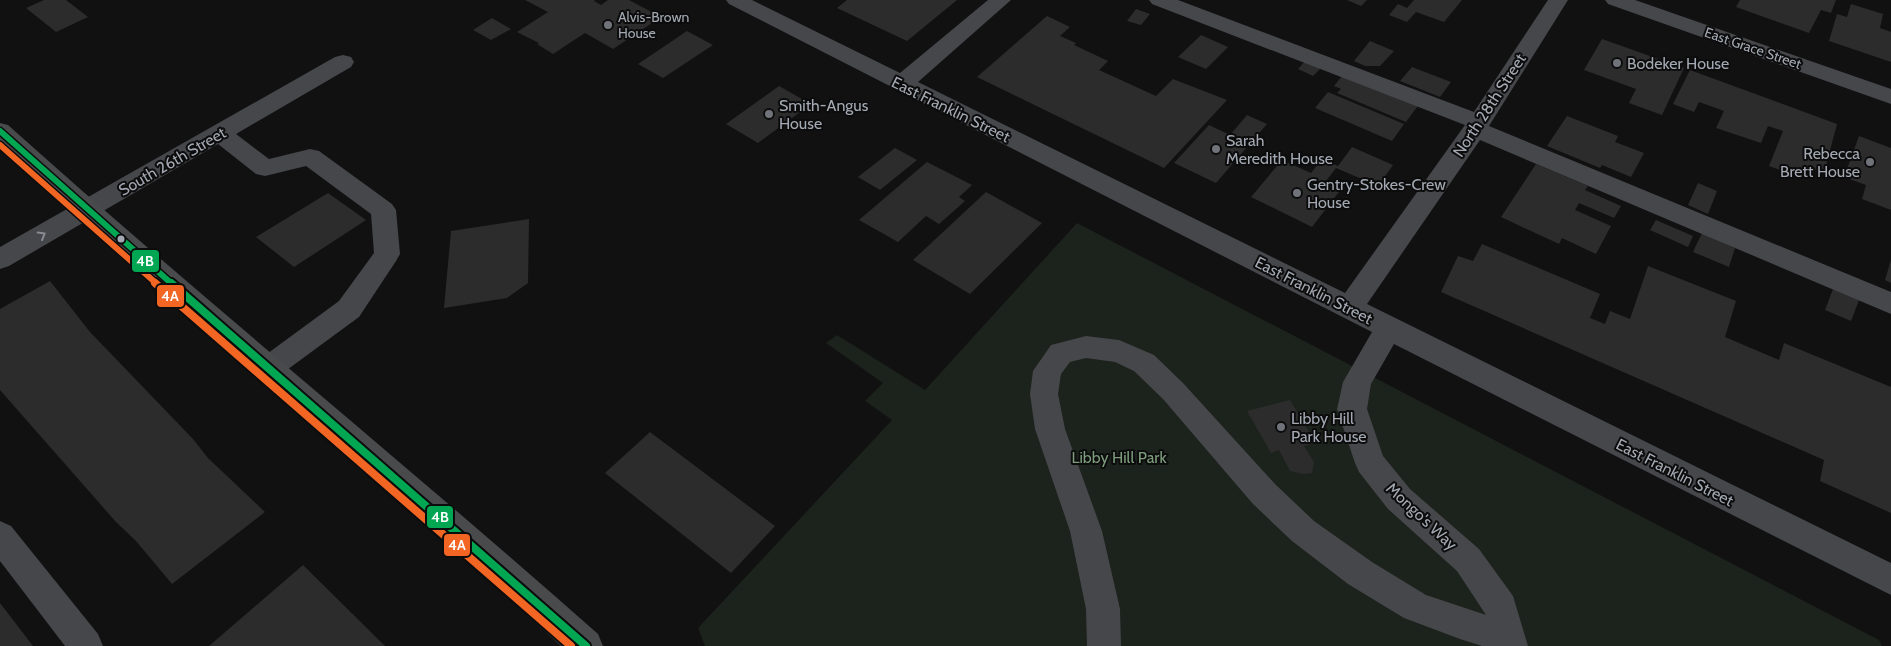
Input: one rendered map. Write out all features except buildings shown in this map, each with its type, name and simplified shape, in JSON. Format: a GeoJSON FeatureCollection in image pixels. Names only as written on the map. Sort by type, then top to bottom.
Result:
{"type":"FeatureCollection","features":[{"type":"Feature","properties":{"kind":"main road"},"geometry":{"type":"LineString","coordinates":[[0,131],[86,210],[270,367],[586,646]]}},
{"type":"Feature","properties":{"kind":"street","name":"East Franklin Street"},"geometry":{"type":"LineString","coordinates":[[736,0],[1891,580]]}},
{"type":"Feature","properties":{"kind":"street"},"geometry":{"type":"LineString","coordinates":[[901,84],[1001,0]]}},
{"type":"Feature","properties":{"kind":"street"},"geometry":{"type":"LineString","coordinates":[[1159,0],[1477,125],[1891,303]]}},
{"type":"Feature","properties":{"kind":"street","name":"North 28th Street"},"geometry":{"type":"LineString","coordinates":[[1349,308],[1477,125],[1558,0]]}},
{"type":"Feature","properties":{"kind":"street","name":"East Grace Street"},"geometry":{"type":"LineString","coordinates":[[1615,0],[1891,97]]}},
{"type":"Feature","properties":{"kind":"street","name":"South 26th Street"},"geometry":{"type":"LineString","coordinates":[[0,259],[343,62]]}},
{"type":"Feature","properties":{"kind":"street"},"geometry":{"type":"LineString","coordinates":[[220,134],[265,168],[310,157],[383,210],[387,254],[349,309],[270,367]]}},
{"type":"Feature","properties":{"kind":"street","name":"Mongo's Way"},"geometry":{"type":"LineString","coordinates":[[1389,328],[1357,382],[1352,409],[1370,463],[1399,499],[1468,560],[1501,607],[1510,642]]}},
{"type":"Feature","properties":{"kind":"street"},"geometry":{"type":"LineString","coordinates":[[1104,646],[1103,609],[1086,531],[1050,430],[1044,394],[1048,371],[1061,353],[1086,347],[1119,351],[1144,363],[1173,391],[1264,494],[1303,531],[1360,574],[1416,607],[1510,642]]}},
{"type":"Feature","properties":{"kind":"street"},"geometry":{"type":"LineString","coordinates":[[0,536],[86,646]]}},
{"type":"Feature","properties":{"kind":"green space","name":"Libby Hill Park"},"geometry":{"type":"Polygon","coordinates":[[[1077,223],[1879,640],[1882,646],[705,646],[698,628],[892,420],[865,401],[883,383],[826,343],[837,335],[925,390],[1077,223]]]}},
{"type":"Feature","properties":{"kind":"transit line","name":"4B"},"geometry":{"type":"LineString","coordinates":[[0,131],[145,261],[586,646]]}},
{"type":"Feature","properties":{"kind":"transit line","name":"4A"},"geometry":{"type":"LineString","coordinates":[[0,145],[571,646]]}},
{"type":"Feature","properties":{"kind":"place","name":"Alvis-Brown House"},"geometry":{"type":"Point","coordinates":[608,25]}},
{"type":"Feature","properties":{"kind":"place","name":"Bodeker House"},"geometry":{"type":"Point","coordinates":[1617,63]}},
{"type":"Feature","properties":{"kind":"place","name":"Smith-Angus House"},"geometry":{"type":"Point","coordinates":[769,114]}},
{"type":"Feature","properties":{"kind":"place","name":"Sarah Meredith House"},"geometry":{"type":"Point","coordinates":[1216,149]}},
{"type":"Feature","properties":{"kind":"place","name":"Rebecca Brett House"},"geometry":{"type":"Point","coordinates":[1870,162]}},
{"type":"Feature","properties":{"kind":"place","name":"Gentry-Stokes-Crew House"},"geometry":{"type":"Point","coordinates":[1297,193]}},
{"type":"Feature","properties":{"kind":"place","name":"Libby Hill Park House"},"geometry":{"type":"Point","coordinates":[1281,427]}}]}
